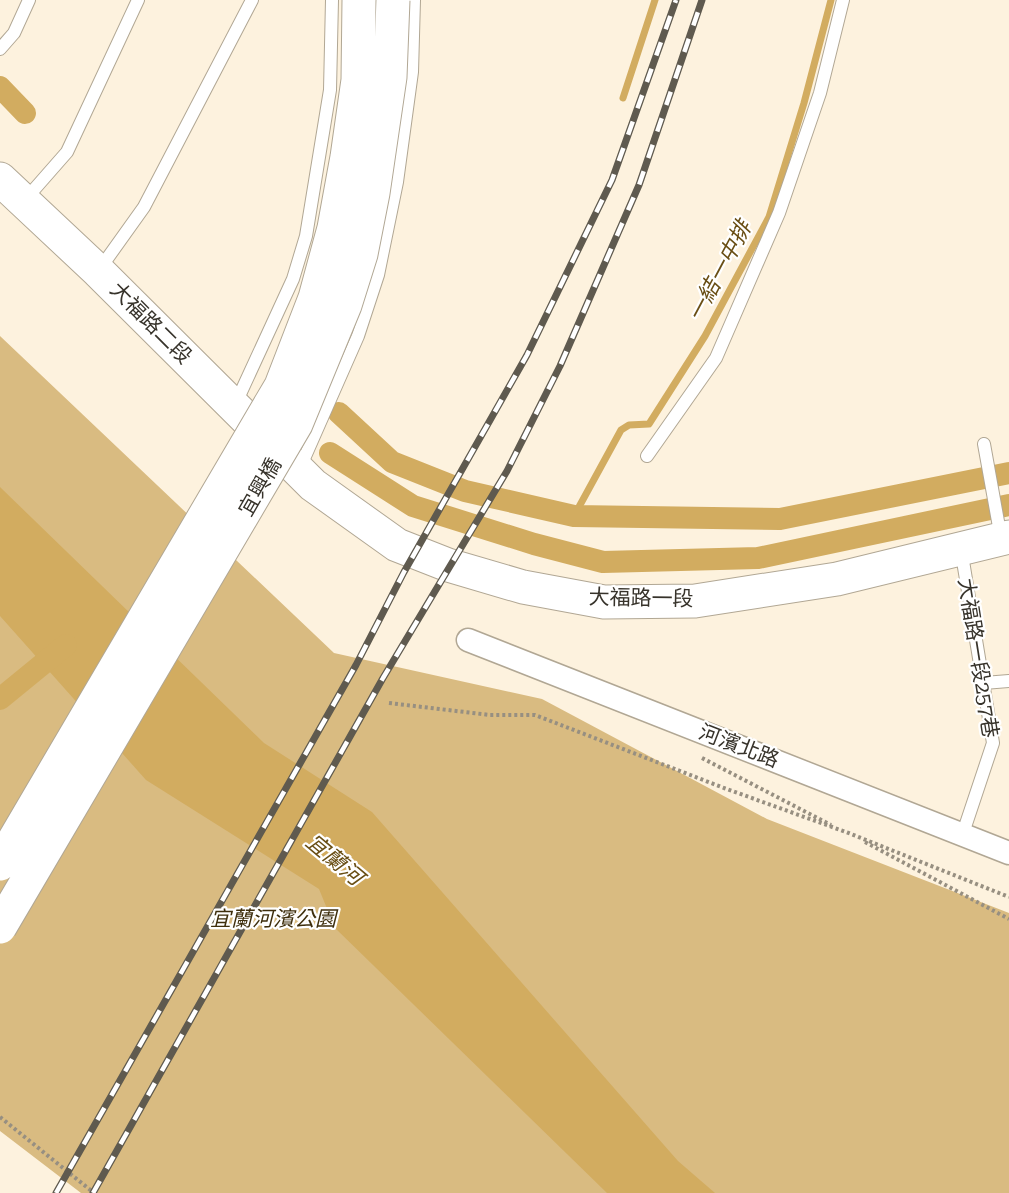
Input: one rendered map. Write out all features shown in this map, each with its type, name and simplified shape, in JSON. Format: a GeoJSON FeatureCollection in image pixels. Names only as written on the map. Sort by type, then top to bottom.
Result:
{"type":"FeatureCollection","features":[{"type":"Feature","properties":{"kind":"street","name":"宜興橋"},"geometry":{"type":"LineString","coordinates":[[0,864],[281,386],[315,298],[334,228],[358,80],[359,0]]}},
{"type":"Feature","properties":{"kind":"street","name":"宜興橋"},"geometry":{"type":"LineString","coordinates":[[0,927],[296,424],[345,305],[361,254],[373,193],[390,77],[393,0]]}},
{"type":"Feature","properties":{"kind":"street","name":"大福路二段"},"geometry":{"type":"LineString","coordinates":[[0,179],[98,271],[299,471]]}},
{"type":"Feature","properties":{"kind":"street","name":"大福路一段"},"geometry":{"type":"LineString","coordinates":[[299,471],[313,484],[397,545],[448,565],[523,587],[604,602],[695,601],[837,579],[1005,538]]}},
{"type":"Feature","properties":{"kind":"street","name":"河濱北路"},"geometry":{"type":"LineString","coordinates":[[468,640],[1009,853]]}},
{"type":"Feature","properties":{"kind":"lane"},"geometry":{"type":"LineString","coordinates":[[0,49],[14,33],[29,0]]}},
{"type":"Feature","properties":{"kind":"lane"},"geometry":{"type":"LineString","coordinates":[[23,202],[67,152],[138,0]]}},
{"type":"Feature","properties":{"kind":"lane"},"geometry":{"type":"LineString","coordinates":[[98,271],[144,207],[252,0]]}},
{"type":"Feature","properties":{"kind":"lane"},"geometry":{"type":"LineString","coordinates":[[234,406],[293,279],[306,236],[330,90],[332,0]]}},
{"type":"Feature","properties":{"kind":"lane"},"geometry":{"type":"LineString","coordinates":[[299,471],[358,336],[378,275],[397,182],[412,72],[414,0]]}},
{"type":"Feature","properties":{"kind":"lane"},"geometry":{"type":"LineString","coordinates":[[646,456],[716,358],[779,213],[820,93],[843,0]]}},
{"type":"Feature","properties":{"kind":"lane"},"geometry":{"type":"LineString","coordinates":[[306,236],[307,254],[315,270],[328,281],[345,286],[362,284],[378,275]]}},
{"type":"Feature","properties":{"kind":"lane"},"geometry":{"type":"LineString","coordinates":[[984,444],[1005,538]]}},
{"type":"Feature","properties":{"kind":"lane","name":"大福路一段257巷"},"geometry":{"type":"LineString","coordinates":[[960,548],[993,743],[962,836]]}},
{"type":"Feature","properties":{"kind":"lane"},"geometry":{"type":"LineString","coordinates":[[984,683],[1009,681]]}},
{"type":"Feature","properties":{"kind":"path"},"geometry":{"type":"LineString","coordinates":[[389,703],[490,715],[535,715],[712,784],[846,832],[1009,897]]}},
{"type":"Feature","properties":{"kind":"path"},"geometry":{"type":"LineString","coordinates":[[693,753],[1009,919]]}},
{"type":"Feature","properties":{"kind":"path"},"geometry":{"type":"LineString","coordinates":[[0,1117],[94,1193]]}},
{"type":"Feature","properties":{"kind":"green space","name":"宜蘭河濱公園"},"geometry":{"type":"Polygon","coordinates":[[[0,336],[334,653],[542,699],[767,819],[1009,913],[1009,1193],[81,1193],[0,1131],[0,336]]]}},
{"type":"Feature","properties":{"kind":"water","name":"宜蘭河"},"geometry":{"type":"Polygon","coordinates":[[[0,487],[264,743],[372,812],[678,1161],[715,1193],[607,1193],[335,928],[319,889],[146,780],[0,616],[0,487]]]}},
{"type":"Feature","properties":{"kind":"waterway"},"geometry":{"type":"LineString","coordinates":[[623,98],[655,0]]}},
{"type":"Feature","properties":{"kind":"waterway","name":"一結一中排"},"geometry":{"type":"LineString","coordinates":[[574,516],[621,430],[629,425],[649,424],[705,336],[769,217],[804,103],[831,0]]}},
{"type":"Feature","properties":{"kind":"waterway"},"geometry":{"type":"LineString","coordinates":[[0,87],[25,113]]}},
{"type":"Feature","properties":{"kind":"waterway"},"geometry":{"type":"LineString","coordinates":[[339,413],[392,462],[465,491],[574,516],[780,519],[1009,473]]}},
{"type":"Feature","properties":{"kind":"waterway"},"geometry":{"type":"LineString","coordinates":[[330,453],[413,506],[534,544],[603,562],[758,558],[1009,505]]}},
{"type":"Feature","properties":{"kind":"waterway"},"geometry":{"type":"LineString","coordinates":[[0,699],[66,645]]}},
{"type":"Feature","properties":{"kind":"railway"},"geometry":{"type":"LineString","coordinates":[[56,1193],[356,665],[404,572],[527,355],[612,180],[676,0]]}},
{"type":"Feature","properties":{"kind":"railway"},"geometry":{"type":"LineString","coordinates":[[93,1193],[383,678],[507,471],[560,366],[639,185],[702,0]]}}]}
